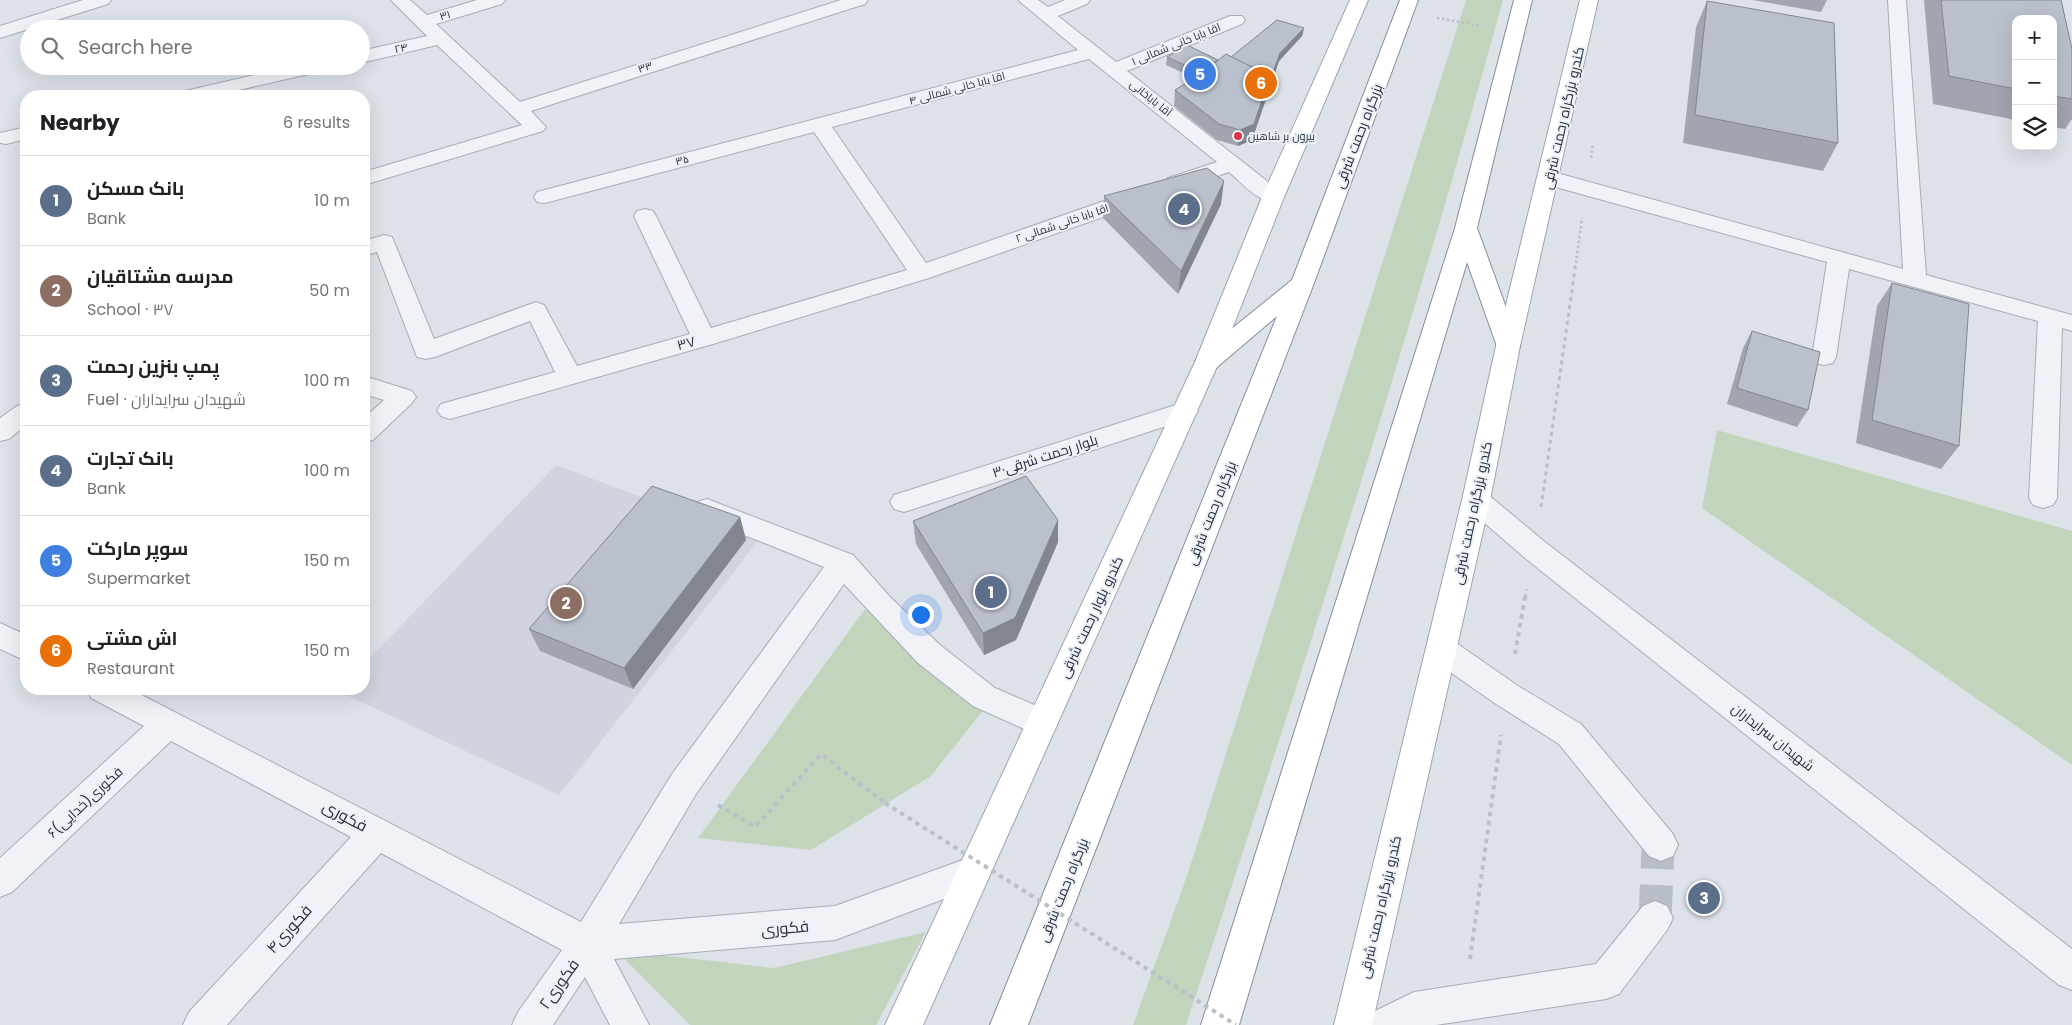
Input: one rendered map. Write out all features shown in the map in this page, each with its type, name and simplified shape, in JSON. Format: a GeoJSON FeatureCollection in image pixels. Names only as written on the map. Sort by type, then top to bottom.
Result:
{"type":"FeatureCollection","features":[{"type":"Feature","properties":{"kind":"main road"},"geometry":{"type":"LineString","coordinates":[[1207,362],[1273,197],[1359,0]]}},
{"type":"Feature","properties":{"kind":"main road"},"geometry":{"type":"LineString","coordinates":[[1220,1025],[1466,228],[1523,0]]}},
{"type":"Feature","properties":{"kind":"main road","name":"کندرو بزرگراه رحمت شرقی"},"geometry":{"type":"LineString","coordinates":[[1353,1025],[1476,500],[1508,346],[1549,178],[1589,0]]}},
{"type":"Feature","properties":{"kind":"main road","name":"بزرگراه رحمت شرقی"},"geometry":{"type":"LineString","coordinates":[[1009,1025],[1302,283],[1407,6]]}},
{"type":"Feature","properties":{"kind":"main road"},"geometry":{"type":"LineString","coordinates":[[1466,228],[1508,346]]}},
{"type":"Feature","properties":{"kind":"main road"},"geometry":{"type":"LineString","coordinates":[[1207,362],[1302,283]]}},
{"type":"Feature","properties":{"kind":"main road","name":"کندرو بلوار رحمت شرقی"},"geometry":{"type":"LineString","coordinates":[[974,872],[1207,362]]}},
{"type":"Feature","properties":{"kind":"main road"},"geometry":{"type":"LineString","coordinates":[[904,1025],[974,872]]}},
{"type":"Feature","properties":{"kind":"street"},"geometry":{"type":"LineString","coordinates":[[38,20],[102,0]]}},
{"type":"Feature","properties":{"kind":"street"},"geometry":{"type":"LineString","coordinates":[[370,177],[536,127],[400,0]]}},
{"type":"Feature","properties":{"kind":"street","name":"۳۱"},"geometry":{"type":"LineString","coordinates":[[423,22],[496,0]]}},
{"type":"Feature","properties":{"kind":"street","name":"۳۳"},"geometry":{"type":"LineString","coordinates":[[517,109],[859,0]]}},
{"type":"Feature","properties":{"kind":"street","name":"آقا باباخانی"},"geometry":{"type":"LineString","coordinates":[[1027,0],[1273,197]]}},
{"type":"Feature","properties":{"kind":"street"},"geometry":{"type":"LineString","coordinates":[[1045,15],[1081,0]]}},
{"type":"Feature","properties":{"kind":"street"},"geometry":{"type":"LineString","coordinates":[[1897,0],[1916,279]]}},
{"type":"Feature","properties":{"kind":"street","name":"۱ اقا بابا خانی شمالی"},"geometry":{"type":"LineString","coordinates":[[1115,69],[1236,20]]}},
{"type":"Feature","properties":{"kind":"street"},"geometry":{"type":"LineString","coordinates":[[0,32],[20,26]]}},
{"type":"Feature","properties":{"kind":"street","name":"۲۴"},"geometry":{"type":"LineString","coordinates":[[370,55],[441,38]]}},
{"type":"Feature","properties":{"kind":"street","name":"۴ اقا بابا خانی شمالی"},"geometry":{"type":"LineString","coordinates":[[819,124],[1094,52]]}},
{"type":"Feature","properties":{"kind":"street"},"geometry":{"type":"LineString","coordinates":[[214,90],[280,75]]}},
{"type":"Feature","properties":{"kind":"street"},"geometry":{"type":"LineString","coordinates":[[819,124],[921,273]]}},
{"type":"Feature","properties":{"kind":"street","name":"۳۵"},"geometry":{"type":"LineString","coordinates":[[545,197],[819,124]]}},
{"type":"Feature","properties":{"kind":"street"},"geometry":{"type":"LineString","coordinates":[[6,138],[20,134]]}},
{"type":"Feature","properties":{"kind":"street","name":"۲ اقا بابا خانی شمالی"},"geometry":{"type":"LineString","coordinates":[[921,273],[1232,164]]}},
{"type":"Feature","properties":{"kind":"street"},"geometry":{"type":"LineString","coordinates":[[1549,178],[2061,320],[2043,498]]}},
{"type":"Feature","properties":{"kind":"street"},"geometry":{"type":"LineString","coordinates":[[645,216],[704,338]]}},
{"type":"Feature","properties":{"kind":"street"},"geometry":{"type":"LineString","coordinates":[[370,247],[384,242],[426,351],[536,310],[569,375]]}},
{"type":"Feature","properties":{"kind":"street"},"geometry":{"type":"LineString","coordinates":[[1824,357],[1839,258]]}},
{"type":"Feature","properties":{"kind":"street","name":"۳۷"},"geometry":{"type":"LineString","coordinates":[[450,410],[704,338],[921,273]]}},
{"type":"Feature","properties":{"kind":"street"},"geometry":{"type":"LineString","coordinates":[[370,387],[403,397],[370,427]]}},
{"type":"Feature","properties":{"kind":"street","name":"بلوار رحمت شرقی۳۰"},"geometry":{"type":"LineString","coordinates":[[904,502],[1185,410]]}},
{"type":"Feature","properties":{"kind":"street"},"geometry":{"type":"LineString","coordinates":[[0,432],[20,417]]}},
{"type":"Feature","properties":{"kind":"street"},"geometry":{"type":"LineString","coordinates":[[684,500],[843,563],[880,605],[929,654],[984,697],[1042,724]]}},
{"type":"Feature","properties":{"kind":"street","name":"شهیدان سرایداران"},"geometry":{"type":"LineString","coordinates":[[1476,500],[1534,550],[2072,972]]}},
{"type":"Feature","properties":{"kind":"street","name":"فکوری۲"},"geometry":{"type":"LineString","coordinates":[[531,1025],[587,944],[684,784],[843,563]]}},
{"type":"Feature","properties":{"kind":"street"},"geometry":{"type":"LineString","coordinates":[[0,635],[20,646]]}},
{"type":"Feature","properties":{"kind":"street"},"geometry":{"type":"LineString","coordinates":[[1441,649],[1507,695],[1570,734],[1661,845]]}},
{"type":"Feature","properties":{"kind":"street","name":"فکوری"},"geometry":{"type":"LineString","coordinates":[[113,695],[587,944],[835,923],[974,872]]}},
{"type":"Feature","properties":{"kind":"street","name":"۶فکوری(خدایی)"},"geometry":{"type":"LineString","coordinates":[[0,881],[169,724]]}},
{"type":"Feature","properties":{"kind":"street","name":"فکوری۴"},"geometry":{"type":"LineString","coordinates":[[202,1025],[377,833]]}},
{"type":"Feature","properties":{"kind":"street"},"geometry":{"type":"LineString","coordinates":[[1386,1025],[1414,1010],[1606,982],[1655,918]]}},
{"type":"Feature","properties":{"kind":"street"},"geometry":{"type":"LineString","coordinates":[[587,944],[630,1025]]}},
{"type":"Feature","properties":{"kind":"path"},"geometry":{"type":"LineString","coordinates":[[1407,6],[1514,31]]}},
{"type":"Feature","properties":{"kind":"path"},"geometry":{"type":"LineString","coordinates":[[755,827],[821,754],[885,803],[1236,1025]]}},
{"type":"Feature","properties":{"kind":"shaded area"},"geometry":{"type":"Polygon","coordinates":[[[556,465],[758,541],[559,795],[346,695],[370,695],[370,658],[556,465]]]}},
{"type":"Feature","properties":{"kind":"green space"},"geometry":{"type":"Polygon","coordinates":[[[1466,0],[1503,0],[1467,129],[1390,387],[1269,770],[1186,1025],[1133,1025],[1187,876],[1466,0]]]}},
{"type":"Feature","properties":{"kind":"green space"},"geometry":{"type":"Polygon","coordinates":[[[1717,430],[2072,531],[2072,765],[1702,508],[1717,430]]]}},
{"type":"Feature","properties":{"kind":"green space"},"geometry":{"type":"Polygon","coordinates":[[[865,609],[985,708],[931,776],[811,850],[698,838],[865,609]]]}},
{"type":"Feature","properties":{"kind":"green space"},"geometry":{"type":"Polygon","coordinates":[[[926,932],[876,1025],[690,1025],[616,950],[774,968],[926,932]]]}},
{"type":"Feature","properties":{"kind":"building"},"geometry":{"type":"Polygon","coordinates":[[[1941,0],[2061,0],[2072,49],[2072,99],[2057,97],[2057,15],[2012,15],[2012,88],[1949,76],[1941,0]]]}},
{"type":"Feature","properties":{"kind":"building"},"geometry":{"type":"Polygon","coordinates":[[[1707,1],[1834,23],[1838,143],[1695,115],[1707,1]]]}},
{"type":"Feature","properties":{"kind":"building"},"geometry":{"type":"Polygon","coordinates":[[[1277,20],[1304,28],[1280,53],[1269,83],[1270,76],[1231,57],[1277,20]]]}},
{"type":"Feature","properties":{"kind":"building"},"geometry":{"type":"Polygon","coordinates":[[[1187,45],[1218,60],[1200,72],[1167,57],[1187,45]]]}},
{"type":"Feature","properties":{"kind":"building"},"geometry":{"type":"Polygon","coordinates":[[[1226,54],[1270,76],[1254,124],[1240,130],[1219,124],[1175,90],[1202,73],[1226,54]]]}},
{"type":"Feature","properties":{"kind":"building"},"geometry":{"type":"Polygon","coordinates":[[[1207,168],[1224,181],[1181,271],[1104,196],[1207,168]]]}},
{"type":"Feature","properties":{"kind":"building"},"geometry":{"type":"Polygon","coordinates":[[[1892,283],[1969,304],[1959,446],[1872,420],[1892,283]]]}},
{"type":"Feature","properties":{"kind":"building"},"geometry":{"type":"Polygon","coordinates":[[[1752,331],[1820,352],[1808,410],[1737,388],[1752,331]]]}},
{"type":"Feature","properties":{"kind":"building"},"geometry":{"type":"Polygon","coordinates":[[[1026,476],[1058,520],[1015,618],[983,633],[913,521],[1026,476]]]}},
{"type":"Feature","properties":{"kind":"building"},"geometry":{"type":"Polygon","coordinates":[[[652,486],[740,517],[624,668],[529,629],[652,486]]]}},
{"type":"Feature","properties":{"kind":"tunnel"},"geometry":{"type":"LineString","coordinates":[[1655,918],[1658,850],[1661,845]]}},
{"type":"Feature","properties":{"kind":"place","name":"سوپر مارکت"},"geometry":{"type":"Point","coordinates":[1200,74]}},
{"type":"Feature","properties":{"kind":"place","name":"اش مشتی"},"geometry":{"type":"Point","coordinates":[1261,83]}},
{"type":"Feature","properties":{"kind":"place","name":"بیرون بر شاهین"},"geometry":{"type":"Point","coordinates":[1238,136]}},
{"type":"Feature","properties":{"kind":"place","name":"بانک تجارت"},"geometry":{"type":"Point","coordinates":[1184,209]}},
{"type":"Feature","properties":{"kind":"place","name":"بانک مسکن"},"geometry":{"type":"Point","coordinates":[991,592]}},
{"type":"Feature","properties":{"kind":"place","name":"مدرسه مشتاقیان"},"geometry":{"type":"Point","coordinates":[566,603]}},
{"type":"Feature","properties":{"kind":"place","name":"پمپ بنزین رحمت"},"geometry":{"type":"Point","coordinates":[1704,898]}}]}
